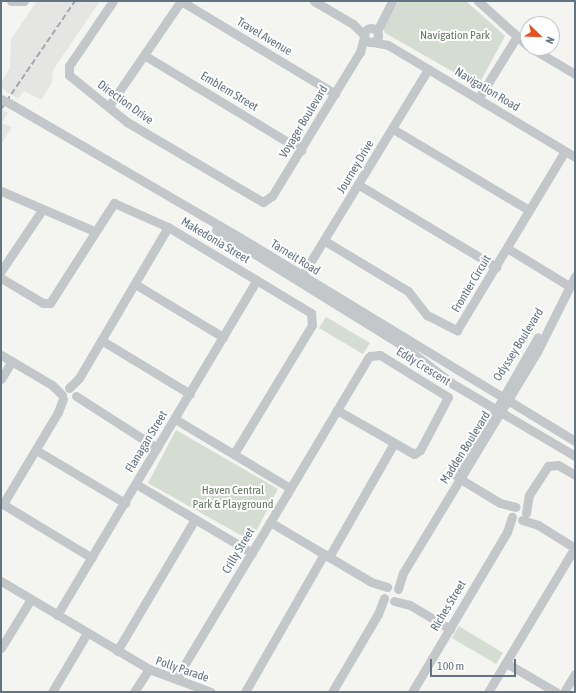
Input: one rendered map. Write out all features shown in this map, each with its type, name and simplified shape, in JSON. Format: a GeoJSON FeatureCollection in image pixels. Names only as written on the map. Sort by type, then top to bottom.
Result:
{"type":"FeatureCollection","features":[{"type":"Feature","properties":{"kind":"street"},"geometry":{"type":"LineString","coordinates":[[11,1],[24,1]]}},
{"type":"Feature","properties":{"kind":"street","name":"Direction Drive"},"geometry":{"type":"LineString","coordinates":[[113,1],[68,71],[127,122],[266,202]]}},
{"type":"Feature","properties":{"kind":"street"},"geometry":{"type":"LineString","coordinates":[[109,106],[181,1]]}},
{"type":"Feature","properties":{"kind":"street","name":"Travel Avenue"},"geometry":{"type":"LineString","coordinates":[[181,1],[335,94]]}},
{"type":"Feature","properties":{"kind":"street","name":"Voyager Boulevard"},"geometry":{"type":"LineString","coordinates":[[266,202],[301,150],[392,1]]}},
{"type":"Feature","properties":{"kind":"street"},"geometry":{"type":"LineString","coordinates":[[478,1],[520,41]]}},
{"type":"Feature","properties":{"kind":"street","name":"Navigation Road"},"geometry":{"type":"LineString","coordinates":[[317,2],[575,157]]}},
{"type":"Feature","properties":{"kind":"street"},"geometry":{"type":"LineString","coordinates":[[478,99],[516,38]]}},
{"type":"Feature","properties":{"kind":"street","name":"Emblem Street"},"geometry":{"type":"LineString","coordinates":[[144,55],[301,150]]}},
{"type":"Feature","properties":{"kind":"street"},"geometry":{"type":"LineString","coordinates":[[545,56],[575,74]]}},
{"type":"Feature","properties":{"kind":"street","name":"Journey Drive"},"geometry":{"type":"LineString","coordinates":[[303,276],[428,69]]}},
{"type":"Feature","properties":{"kind":"street","name":"Tarneit Road"},"geometry":{"type":"LineString","coordinates":[[5,101],[303,276],[575,441]]}},
{"type":"Feature","properties":{"kind":"street"},"geometry":{"type":"LineString","coordinates":[[393,129],[529,210]]}},
{"type":"Feature","properties":{"kind":"street","name":"Frontier Circuit"},"geometry":{"type":"LineString","coordinates":[[325,241],[408,291],[427,316],[452,330],[461,326],[565,151]]}},
{"type":"Feature","properties":{"kind":"street"},"geometry":{"type":"LineString","coordinates":[[359,185],[496,267]]}},
{"type":"Feature","properties":{"kind":"street"},"geometry":{"type":"LineString","coordinates":[[1,190],[42,210],[94,231]]}},
{"type":"Feature","properties":{"kind":"street","name":"Makedonia Street"},"geometry":{"type":"LineString","coordinates":[[1,278],[44,303],[50,303],[94,231],[114,203],[168,227],[311,313],[314,319],[234,454]]}},
{"type":"Feature","properties":{"kind":"street"},"geometry":{"type":"LineString","coordinates":[[180,205],[290,278],[360,320]]}},
{"type":"Feature","properties":{"kind":"street"},"geometry":{"type":"LineString","coordinates":[[1,271],[42,210]]}},
{"type":"Feature","properties":{"kind":"street"},"geometry":{"type":"LineString","coordinates":[[92,558],[2,504],[69,395],[168,227]]}},
{"type":"Feature","properties":{"kind":"street"},"geometry":{"type":"LineString","coordinates":[[507,248],[569,286]]}},
{"type":"Feature","properties":{"kind":"street"},"geometry":{"type":"LineString","coordinates":[[290,278],[303,276],[304,284],[499,412],[575,456]]}},
{"type":"Feature","properties":{"kind":"street","name":"Odyssey Boulevard"},"geometry":{"type":"LineString","coordinates":[[505,399],[575,276]]}},
{"type":"Feature","properties":{"kind":"street","name":"Flanagan Street"},"geometry":{"type":"LineString","coordinates":[[57,615],[257,280]]}},
{"type":"Feature","properties":{"kind":"street"},"geometry":{"type":"LineString","coordinates":[[135,284],[223,337]]}},
{"type":"Feature","properties":{"kind":"street"},"geometry":{"type":"LineString","coordinates":[[101,340],[190,394]]}},
{"type":"Feature","properties":{"kind":"street","name":"Crilly Street"},"geometry":{"type":"LineString","coordinates":[[178,680],[290,488],[373,353]]}},
{"type":"Feature","properties":{"kind":"street","name":"Eddy Crescent"},"geometry":{"type":"LineString","coordinates":[[337,410],[411,453],[419,451],[448,397],[373,353]]}},
{"type":"Feature","properties":{"kind":"street"},"geometry":{"type":"LineString","coordinates":[[1,354],[157,448]]}},
{"type":"Feature","properties":{"kind":"street"},"geometry":{"type":"LineString","coordinates":[[1,380],[12,361]]}},
{"type":"Feature","properties":{"kind":"street","name":"Madden Boulevard"},"geometry":{"type":"LineString","coordinates":[[332,692],[443,507],[499,412],[505,399]]}},
{"type":"Feature","properties":{"kind":"street"},"geometry":{"type":"LineString","coordinates":[[175,419],[290,488]]}},
{"type":"Feature","properties":{"kind":"street"},"geometry":{"type":"LineString","coordinates":[[245,692],[394,443]]}},
{"type":"Feature","properties":{"kind":"street"},"geometry":{"type":"LineString","coordinates":[[36,450],[125,503]]}},
{"type":"Feature","properties":{"kind":"street","name":"Riches Street"},"geometry":{"type":"LineString","coordinates":[[412,692],[529,495],[550,464],[558,464],[575,475]]}},
{"type":"Feature","properties":{"kind":"street"},"geometry":{"type":"LineString","coordinates":[[459,478],[575,547],[488,692]]}},
{"type":"Feature","properties":{"kind":"street"},"geometry":{"type":"LineString","coordinates":[[136,484],[252,553]]}},
{"type":"Feature","properties":{"kind":"street"},"geometry":{"type":"LineString","coordinates":[[117,651],[195,519]]}},
{"type":"Feature","properties":{"kind":"street"},"geometry":{"type":"LineString","coordinates":[[270,522],[450,629]]}},
{"type":"Feature","properties":{"kind":"street"},"geometry":{"type":"LineString","coordinates":[[1,581],[149,669]]}},
{"type":"Feature","properties":{"kind":"street"},"geometry":{"type":"LineString","coordinates":[[1,648],[31,599]]}},
{"type":"Feature","properties":{"kind":"street"},"geometry":{"type":"LineString","coordinates":[[52,692],[87,633]]}},
{"type":"Feature","properties":{"kind":"street"},"geometry":{"type":"LineString","coordinates":[[506,663],[556,692]]}},
{"type":"Feature","properties":{"kind":"street","name":"Polly Parade"},"geometry":{"type":"LineString","coordinates":[[134,692],[149,669],[211,692]]}},
{"type":"Feature","properties":{"kind":"street"},"geometry":{"type":"LineString","coordinates":[[564,692],[575,674]]}},
{"type":"Feature","properties":{"kind":"shaded area"},"geometry":{"type":"Polygon","coordinates":[[[37,1],[100,1],[53,70],[52,83],[41,100],[24,91],[18,99],[1,88],[1,82],[10,68],[11,39],[37,1]]]}},
{"type":"Feature","properties":{"kind":"shaded area"},"geometry":{"type":"Polygon","coordinates":[[[1,109],[8,113],[2,123],[12,127],[1,145],[1,109]]]}},
{"type":"Feature","properties":{"kind":"green space","name":"Navigation Park"},"geometry":{"type":"Polygon","coordinates":[[[399,1],[466,1],[505,36],[478,86],[385,33],[383,28],[399,1]]]}},
{"type":"Feature","properties":{"kind":"green space"},"geometry":{"type":"Polygon","coordinates":[[[326,317],[370,343],[363,354],[319,328],[326,317]]]}},
{"type":"Feature","properties":{"kind":"green space","name":"Haven Central Park & Playground"},"geometry":{"type":"Polygon","coordinates":[[[176,430],[278,489],[251,541],[148,483],[176,430]]]}},
{"type":"Feature","properties":{"kind":"green space"},"geometry":{"type":"Polygon","coordinates":[[[459,626],[503,653],[496,664],[452,638],[459,626]]]}},
{"type":"Feature","properties":{"kind":"railway"},"geometry":{"type":"LineString","coordinates":[[1,109],[75,1]]}}]}
